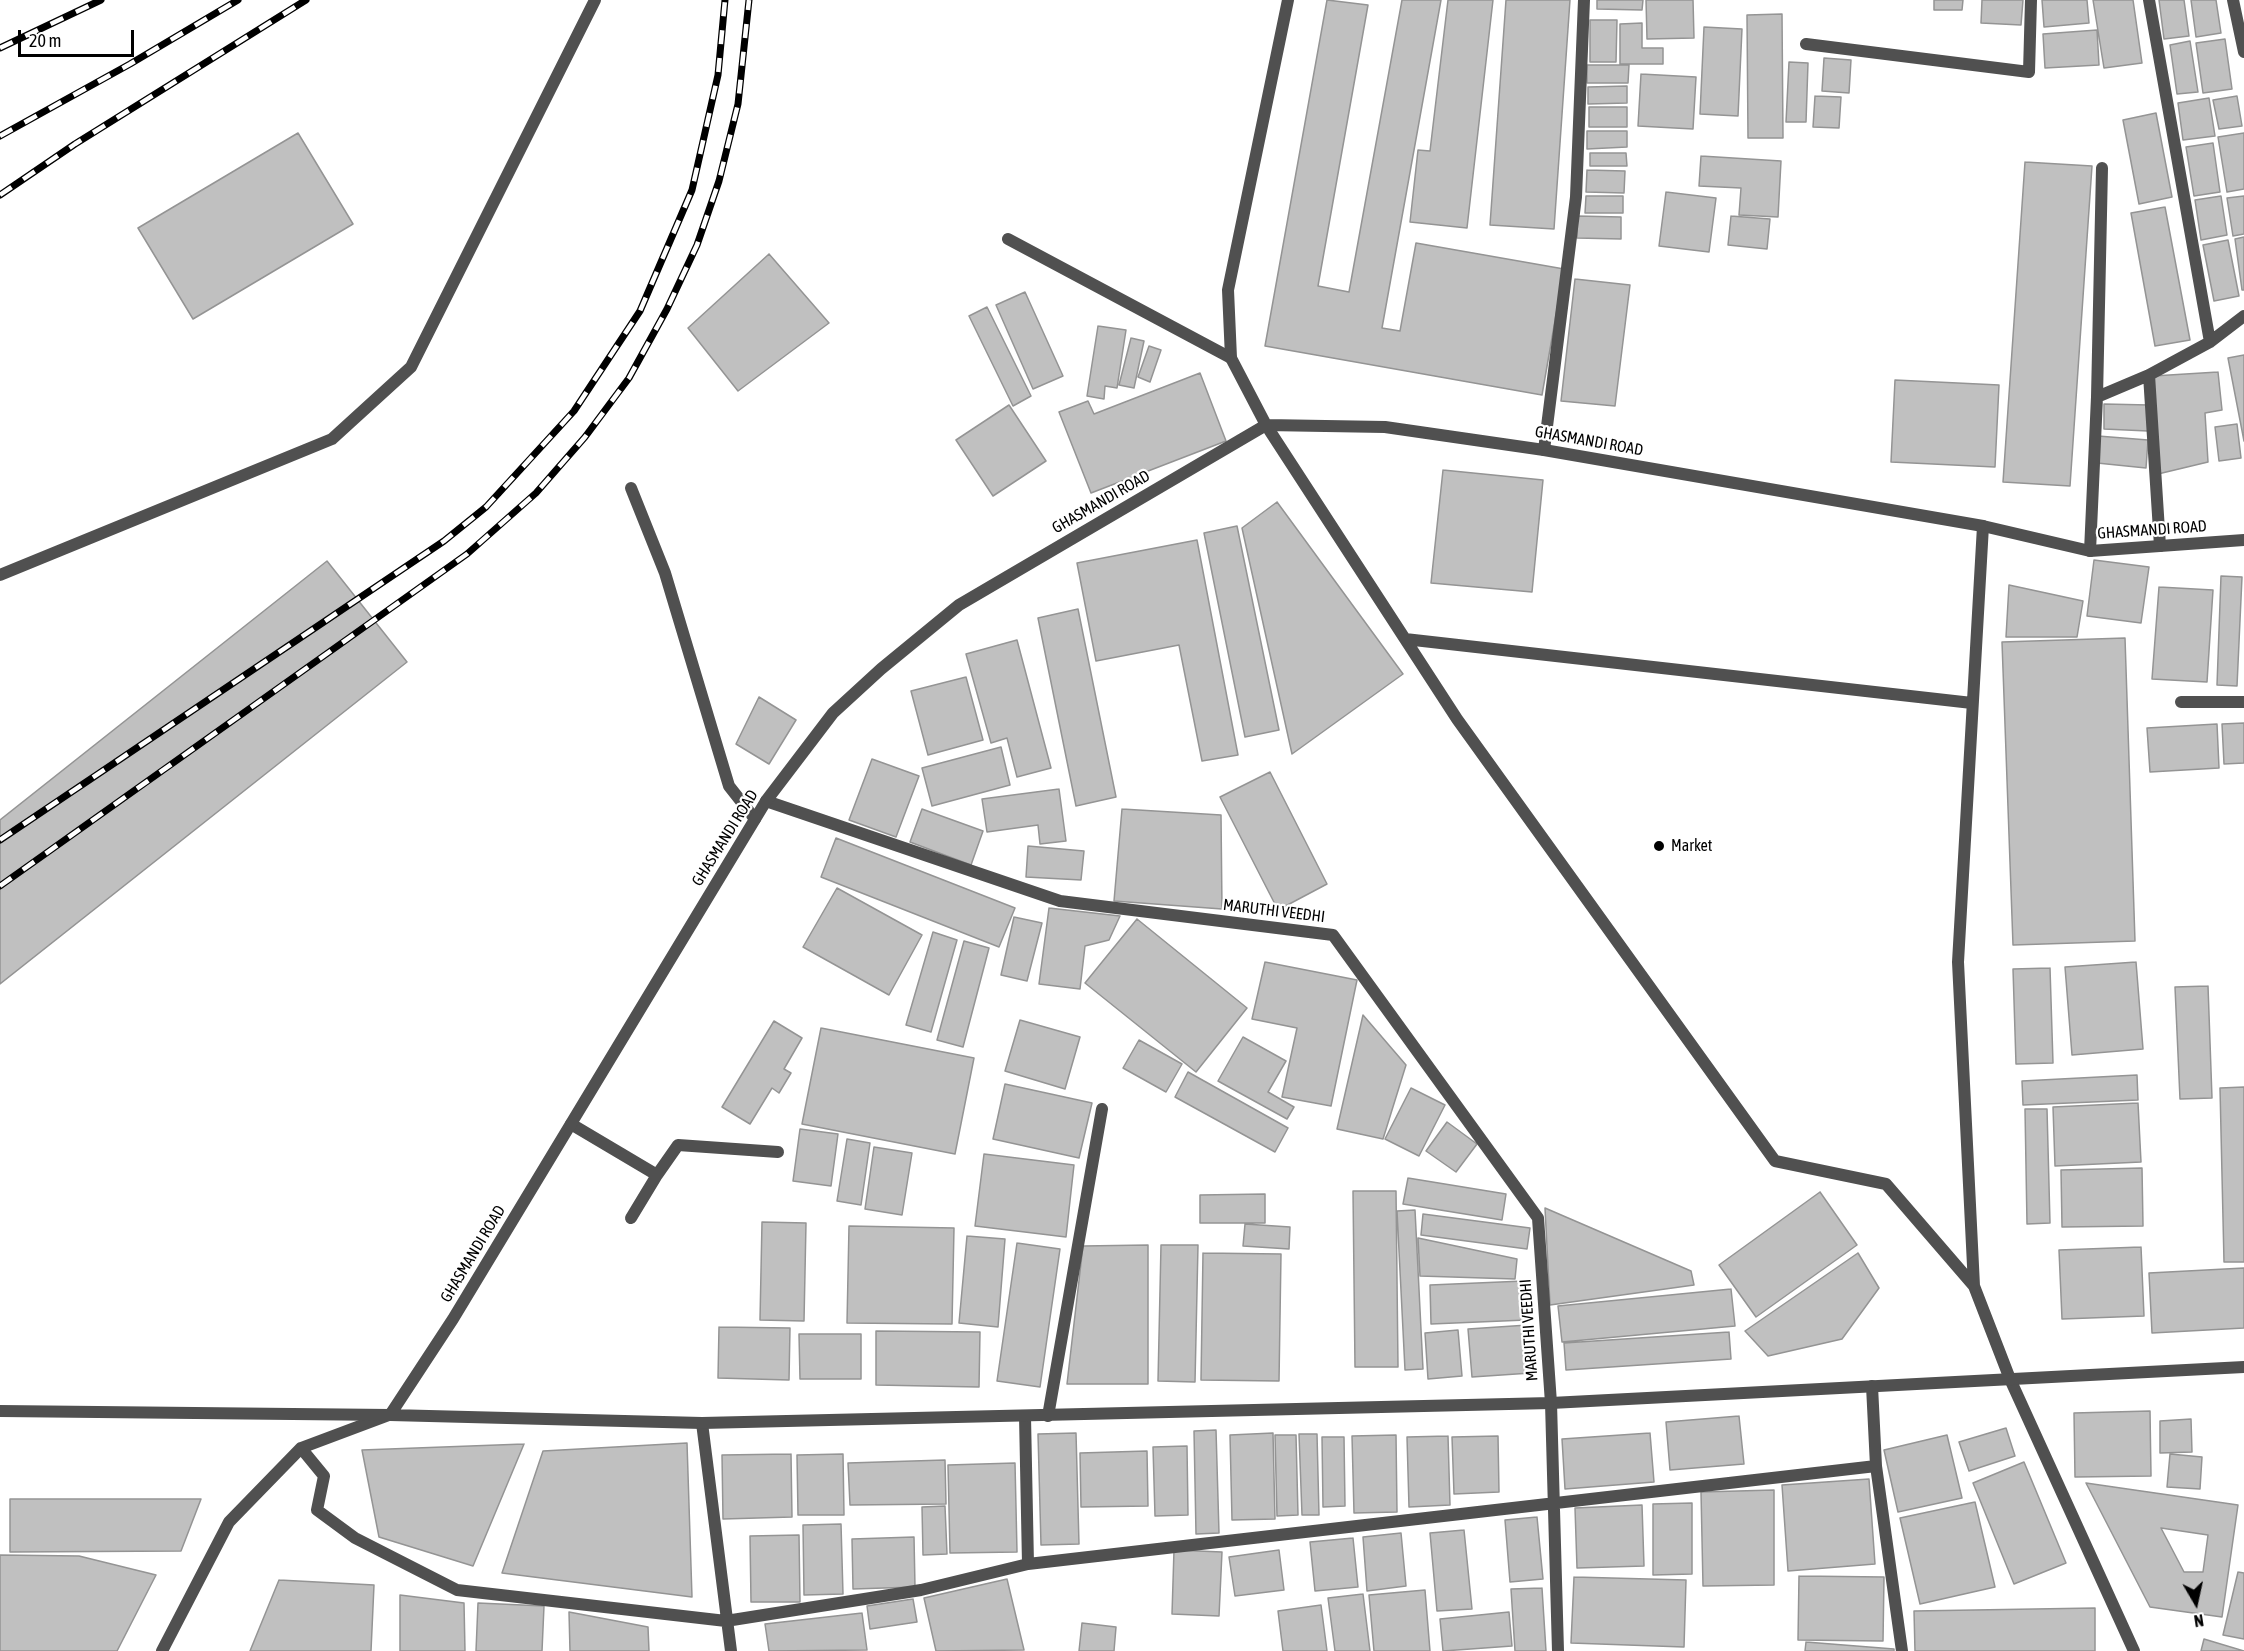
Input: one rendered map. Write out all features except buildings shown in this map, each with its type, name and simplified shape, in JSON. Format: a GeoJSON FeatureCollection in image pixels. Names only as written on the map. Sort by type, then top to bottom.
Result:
{"type":"FeatureCollection","features":[{"type":"Feature","properties":{"kind":"street"},"geometry":{"type":"LineString","coordinates":[[0,576],[332,439],[411,367],[595,0]]}},
{"type":"Feature","properties":{"kind":"street"},"geometry":{"type":"LineString","coordinates":[[1288,0],[1228,290],[1231,358],[1266,425],[1457,718],[1775,1161],[1886,1184],[1974,1286]]}},
{"type":"Feature","properties":{"kind":"street"},"geometry":{"type":"LineString","coordinates":[[1544,450],[1576,197],[1584,0]]}},
{"type":"Feature","properties":{"kind":"street"},"geometry":{"type":"LineString","coordinates":[[1806,44],[2029,72],[2031,0]]}},
{"type":"Feature","properties":{"kind":"street"},"geometry":{"type":"LineString","coordinates":[[2149,0],[2210,342]]}},
{"type":"Feature","properties":{"kind":"street"},"geometry":{"type":"LineString","coordinates":[[2234,0],[2244,52]]}},
{"type":"Feature","properties":{"kind":"street"},"geometry":{"type":"LineString","coordinates":[[2090,551],[2097,397],[2102,168]]}},
{"type":"Feature","properties":{"kind":"street"},"geometry":{"type":"LineString","coordinates":[[1008,239],[1231,358]]}},
{"type":"Feature","properties":{"kind":"street"},"geometry":{"type":"LineString","coordinates":[[2097,397],[2149,375],[2210,342],[2244,316]]}},
{"type":"Feature","properties":{"kind":"street"},"geometry":{"type":"LineString","coordinates":[[2149,375],[2160,546]]}},
{"type":"Feature","properties":{"kind":"street","name":"GHASMANDI ROAD"},"geometry":{"type":"LineString","coordinates":[[390,1415],[453,1319],[766,801],[833,712],[959,605],[1266,425],[1385,427],[1544,450],[1983,526],[2090,551],[2244,540]]}},
{"type":"Feature","properties":{"kind":"street"},"geometry":{"type":"LineString","coordinates":[[631,488],[665,573],[729,786],[755,819]]}},
{"type":"Feature","properties":{"kind":"street"},"geometry":{"type":"LineString","coordinates":[[1983,526],[1958,962],[1974,1286],[2010,1379],[2134,1651]]}},
{"type":"Feature","properties":{"kind":"street"},"geometry":{"type":"LineString","coordinates":[[1405,639],[1972,703]]}},
{"type":"Feature","properties":{"kind":"street"},"geometry":{"type":"LineString","coordinates":[[2181,702],[2244,702]]}},
{"type":"Feature","properties":{"kind":"street","name":"MARUTHI VEEDHI"},"geometry":{"type":"LineString","coordinates":[[766,801],[1060,901],[1334,935],[1538,1218],[1551,1403],[1558,1651]]}},
{"type":"Feature","properties":{"kind":"street"},"geometry":{"type":"LineString","coordinates":[[1048,1416],[1102,1109]]}},
{"type":"Feature","properties":{"kind":"street"},"geometry":{"type":"LineString","coordinates":[[571,1124],[657,1175]]}},
{"type":"Feature","properties":{"kind":"street"},"geometry":{"type":"LineString","coordinates":[[631,1218],[678,1145],[778,1152]]}},
{"type":"Feature","properties":{"kind":"street"},"geometry":{"type":"LineString","coordinates":[[0,1411],[390,1415],[702,1423],[1551,1403],[2244,1367]]}},
{"type":"Feature","properties":{"kind":"street"},"geometry":{"type":"LineString","coordinates":[[1872,1386],[1876,1466],[1902,1651]]}},
{"type":"Feature","properties":{"kind":"street"},"geometry":{"type":"LineString","coordinates":[[162,1651],[229,1522],[301,1448],[390,1415]]}},
{"type":"Feature","properties":{"kind":"street"},"geometry":{"type":"LineString","coordinates":[[1025,1416],[1028,1564]]}},
{"type":"Feature","properties":{"kind":"street"},"geometry":{"type":"LineString","coordinates":[[702,1423],[731,1651]]}},
{"type":"Feature","properties":{"kind":"street"},"geometry":{"type":"LineString","coordinates":[[301,1448],[324,1476],[317,1510],[355,1538],[457,1590],[726,1621],[921,1590],[1028,1564],[1876,1466]]}},
{"type":"Feature","properties":{"kind":"railway"},"geometry":{"type":"LineString","coordinates":[[0,48],[101,0]]}},
{"type":"Feature","properties":{"kind":"railway"},"geometry":{"type":"LineString","coordinates":[[0,136],[130,64],[238,0]]}},
{"type":"Feature","properties":{"kind":"railway"},"geometry":{"type":"LineString","coordinates":[[0,195],[75,144],[306,0]]}},
{"type":"Feature","properties":{"kind":"railway"},"geometry":{"type":"LineString","coordinates":[[0,840],[444,541],[486,507],[574,411],[640,311],[692,190],[718,75],[725,0]]}},
{"type":"Feature","properties":{"kind":"railway"},"geometry":{"type":"LineString","coordinates":[[0,886],[467,554],[536,493],[585,437],[629,378],[667,309],[697,245],[719,181],[738,104],[749,0]]}},
{"type":"Feature","properties":{"kind":"place","name":"Market"},"geometry":{"type":"Point","coordinates":[1659,846]}}]}
